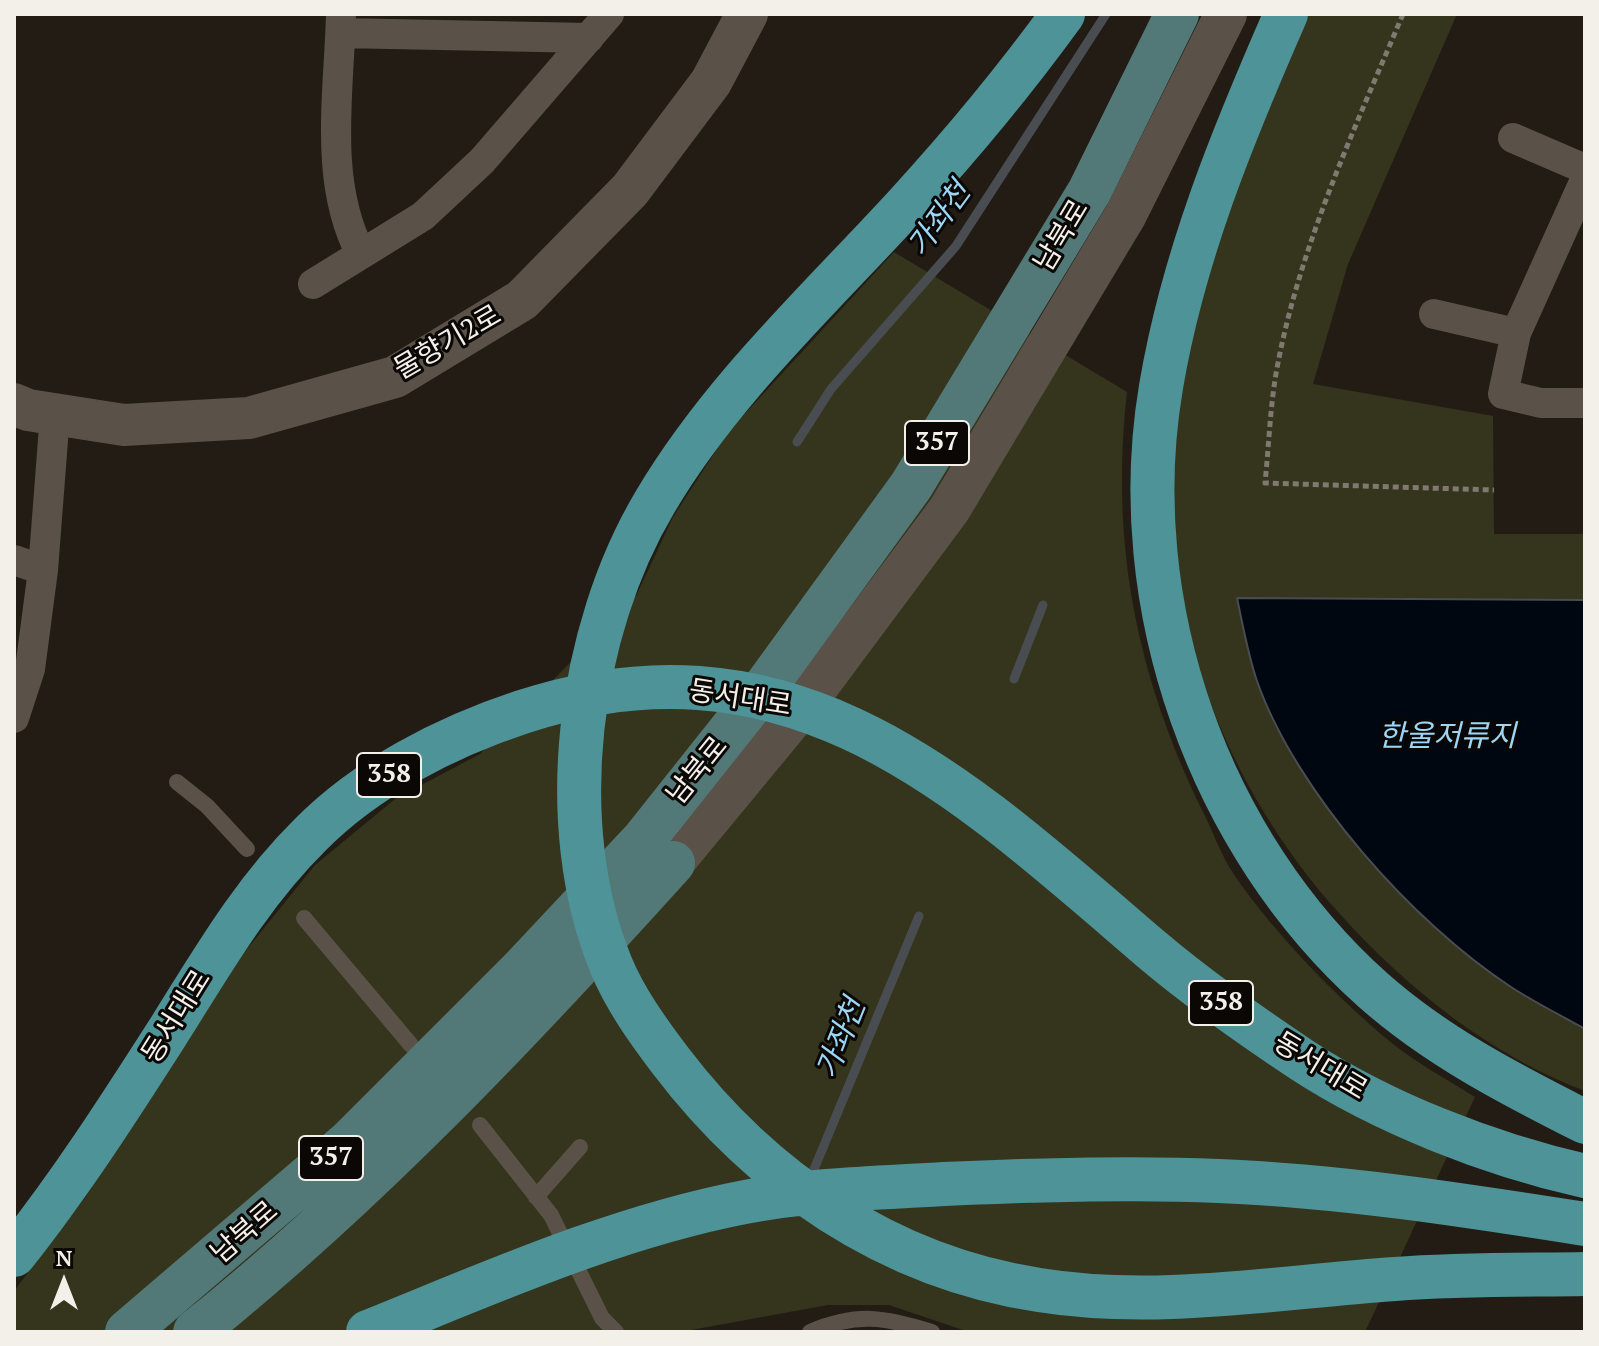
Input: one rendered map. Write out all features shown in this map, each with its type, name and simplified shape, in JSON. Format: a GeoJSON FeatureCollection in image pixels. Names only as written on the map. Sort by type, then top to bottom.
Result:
{"type":"FeatureCollection","features":[{"type":"Feature","properties":{"kind":"highway"},"geometry":{"type":"LineString","coordinates":[[1063,14],[1028,62],[912,199],[717,413],[656,500],[617,574],[588,681],[580,792],[587,879],[611,965],[649,1032],[703,1105],[774,1173],[853,1228],[939,1265],[1037,1290],[1142,1299],[1400,1278],[1585,1274]]}},
{"type":"Feature","properties":{"kind":"highway"},"geometry":{"type":"LineString","coordinates":[[1286,14],[1231,139],[1193,250],[1160,391],[1153,467],[1155,531],[1162,601],[1175,661],[1192,717],[1238,818],[1294,906],[1333,951],[1423,1029],[1472,1062],[1585,1122]]}},
{"type":"Feature","properties":{"kind":"highway","name":"동서대로"},"geometry":{"type":"LineString","coordinates":[[14,1255],[99,1141],[222,944],[262,888],[312,833],[377,781],[429,752],[502,718],[554,701],[608,691],[660,688],[714,690],[766,698],[853,728],[902,754],[993,815],[1155,952],[1308,1064],[1411,1117],[1585,1176]]}},
{"type":"Feature","properties":{"kind":"highway"},"geometry":{"type":"LineString","coordinates":[[368,1332],[521,1270],[624,1234],[744,1202],[882,1188],[1109,1179],[1219,1181],[1394,1197],[1585,1224]]}},
{"type":"Feature","properties":{"kind":"main road","name":"물향기2로"},"geometry":{"type":"LineString","coordinates":[[14,404],[124,425],[249,418],[395,377],[522,300],[630,190],[711,82],[747,14]]}},
{"type":"Feature","properties":{"kind":"main road","name":"남북로"},"geometry":{"type":"LineString","coordinates":[[659,851],[768,683],[911,486],[1089,192],[1177,14]]}},
{"type":"Feature","properties":{"kind":"main road","name":"남북로"},"geometry":{"type":"LineString","coordinates":[[195,1332],[250,1287],[405,1146],[536,984],[659,851],[806,702],[949,510],[1125,216],[1226,14]]}},
{"type":"Feature","properties":{"kind":"main road","name":"남북로"},"geometry":{"type":"LineString","coordinates":[[127,1332],[536,984]]}},
{"type":"Feature","properties":{"kind":"street"},"geometry":{"type":"LineString","coordinates":[[313,284],[423,216],[482,161],[609,14]]}},
{"type":"Feature","properties":{"kind":"street"},"geometry":{"type":"LineString","coordinates":[[361,254],[347,227],[337,178],[341,23],[589,38]]}},
{"type":"Feature","properties":{"kind":"street"},"geometry":{"type":"LineString","coordinates":[[1513,138],[1585,169]]}},
{"type":"Feature","properties":{"kind":"street"},"geometry":{"type":"LineString","coordinates":[[1585,180],[1516,333],[1503,394],[1541,403],[1585,403]]}},
{"type":"Feature","properties":{"kind":"street"},"geometry":{"type":"LineString","coordinates":[[1434,314],[1516,333]]}},
{"type":"Feature","properties":{"kind":"street"},"geometry":{"type":"LineString","coordinates":[[14,718],[30,669],[43,570],[55,414]]}},
{"type":"Feature","properties":{"kind":"street"},"geometry":{"type":"LineString","coordinates":[[14,560],[43,570]]}},
{"type":"Feature","properties":{"kind":"lane"},"geometry":{"type":"LineString","coordinates":[[177,782],[207,806],[247,849]]}},
{"type":"Feature","properties":{"kind":"lane"},"geometry":{"type":"LineString","coordinates":[[304,918],[411,1045]]}},
{"type":"Feature","properties":{"kind":"lane"},"geometry":{"type":"LineString","coordinates":[[480,1125],[536,1197],[564,1240],[602,1318],[616,1332]]}},
{"type":"Feature","properties":{"kind":"lane"},"geometry":{"type":"LineString","coordinates":[[536,1197],[580,1147]]}},
{"type":"Feature","properties":{"kind":"lane"},"geometry":{"type":"LineString","coordinates":[[810,1332],[840,1319],[892,1319],[932,1332]]}},
{"type":"Feature","properties":{"kind":"path"},"geometry":{"type":"LineString","coordinates":[[1403,14],[1336,172],[1295,297],[1276,369],[1265,483],[1494,490]]}},
{"type":"Feature","properties":{"kind":"green space"},"geometry":{"type":"Polygon","coordinates":[[[1307,14],[1457,14],[1348,264],[1313,384],[1493,416],[1494,534],[1585,534],[1585,1091],[1516,1059],[1452,1017],[1392,967],[1339,913],[1299,865],[1264,813],[1234,757],[1209,699],[1190,639],[1177,577],[1172,515],[1173,452],[1180,395],[1206,283],[1223,228],[1307,14]]]}},
{"type":"Feature","properties":{"kind":"green space"},"geometry":{"type":"Polygon","coordinates":[[[894,252],[1127,392],[1122,501],[1133,606],[1160,708],[1221,852],[1268,920],[1330,987],[1403,1051],[1475,1097],[1365,1332],[969,1332],[889,1305],[828,1305],[680,1332],[14,1332],[14,1291],[84,1199],[243,954],[315,865],[395,799],[480,754],[636,596],[673,517],[728,432],[894,252]]]}},
{"type":"Feature","properties":{"kind":"water","name":"한울저류지"},"geometry":{"type":"Polygon","coordinates":[[[1237,598],[1585,600],[1585,1029],[1520,993],[1474,960],[1435,928],[1362,852],[1299,767],[1275,723],[1257,681],[1237,598]]]}},
{"type":"Feature","properties":{"kind":"waterway","name":"가좌천"},"geometry":{"type":"LineString","coordinates":[[797,442],[831,389],[956,246],[1106,14]]}},
{"type":"Feature","properties":{"kind":"waterway","name":"가좌천"},"geometry":{"type":"LineString","coordinates":[[1014,679],[1043,605]]}},
{"type":"Feature","properties":{"kind":"waterway","name":"가좌천"},"geometry":{"type":"LineString","coordinates":[[810,1179],[919,916]]}}]}
